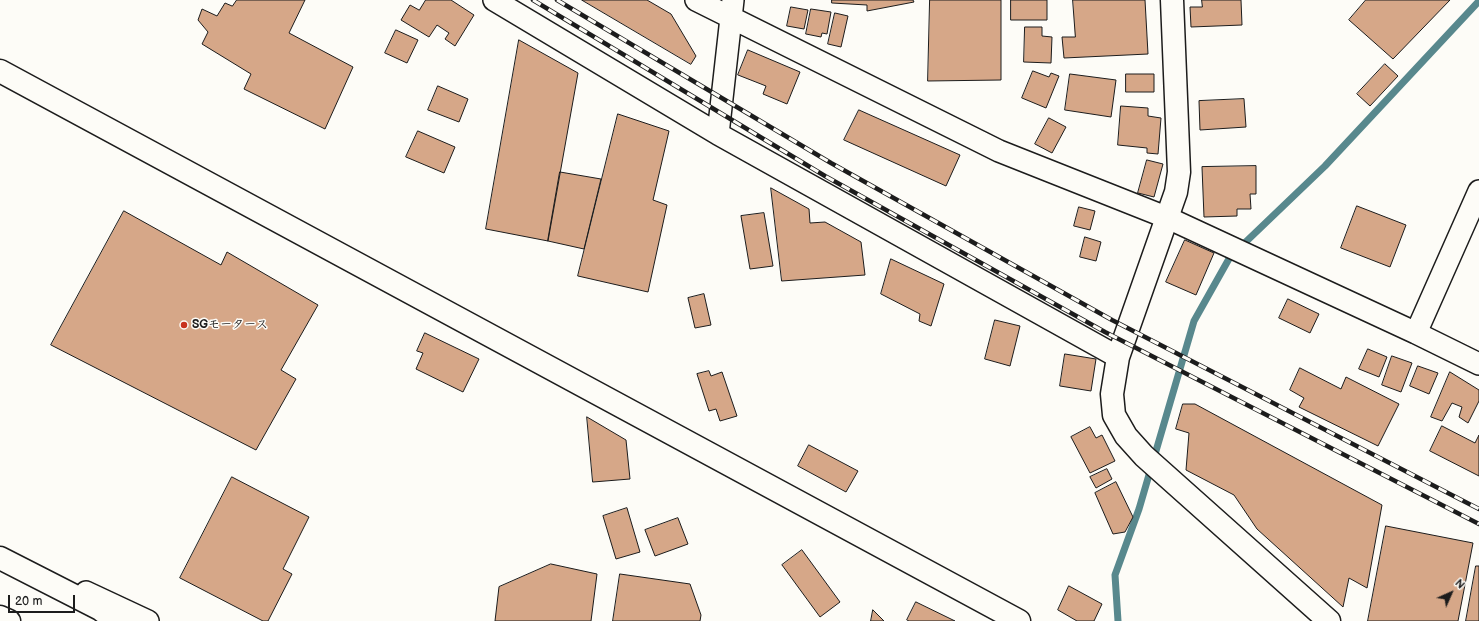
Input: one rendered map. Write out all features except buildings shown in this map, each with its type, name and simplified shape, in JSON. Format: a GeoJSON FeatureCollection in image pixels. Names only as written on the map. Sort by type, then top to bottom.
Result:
{"type":"FeatureCollection","features":[{"type":"Feature","properties":{"kind":"main road"},"geometry":{"type":"LineString","coordinates":[[1172,0],[1179,172],[1176,192],[1168,218],[1118,357],[1112,394],[1114,415],[1126,436],[1152,462],[1329,621]]}},
{"type":"Feature","properties":{"kind":"main road"},"geometry":{"type":"LineString","coordinates":[[0,71],[1019,621]]}},
{"type":"Feature","properties":{"kind":"main road"},"geometry":{"type":"LineString","coordinates":[[0,558],[100,609],[116,621]]}},
{"type":"Feature","properties":{"kind":"main road"},"geometry":{"type":"LineString","coordinates":[[0,573],[102,621]]}},
{"type":"Feature","properties":{"kind":"main road"},"geometry":{"type":"LineString","coordinates":[[0,617],[9,621]]}},
{"type":"Feature","properties":{"kind":"street"},"geometry":{"type":"LineString","coordinates":[[494,0],[718,134],[1118,357]]}},
{"type":"Feature","properties":{"kind":"street"},"geometry":{"type":"LineString","coordinates":[[696,0],[732,9],[999,151],[1168,218],[1416,333],[1479,364]]}},
{"type":"Feature","properties":{"kind":"street"},"geometry":{"type":"LineString","coordinates":[[718,134],[732,9]]}},
{"type":"Feature","properties":{"kind":"street"},"geometry":{"type":"LineString","coordinates":[[1416,333],[1479,191]]}},
{"type":"Feature","properties":{"kind":"street"},"geometry":{"type":"LineString","coordinates":[[0,551],[148,621]]}},
{"type":"Feature","properties":{"kind":"waterway"},"geometry":{"type":"LineString","coordinates":[[1118,621],[1115,575],[1139,509],[1194,321],[1230,257],[1325,166],[1479,1]]}},
{"type":"Feature","properties":{"kind":"railway"},"geometry":{"type":"LineString","coordinates":[[533,0],[825,176],[1105,332],[1479,524]]}},
{"type":"Feature","properties":{"kind":"railway"},"geometry":{"type":"LineString","coordinates":[[557,0],[831,163],[1112,320],[1479,509]]}},
{"type":"Feature","properties":{"kind":"place","name":"SGモータース"},"geometry":{"type":"Point","coordinates":[184,325]}}]}
